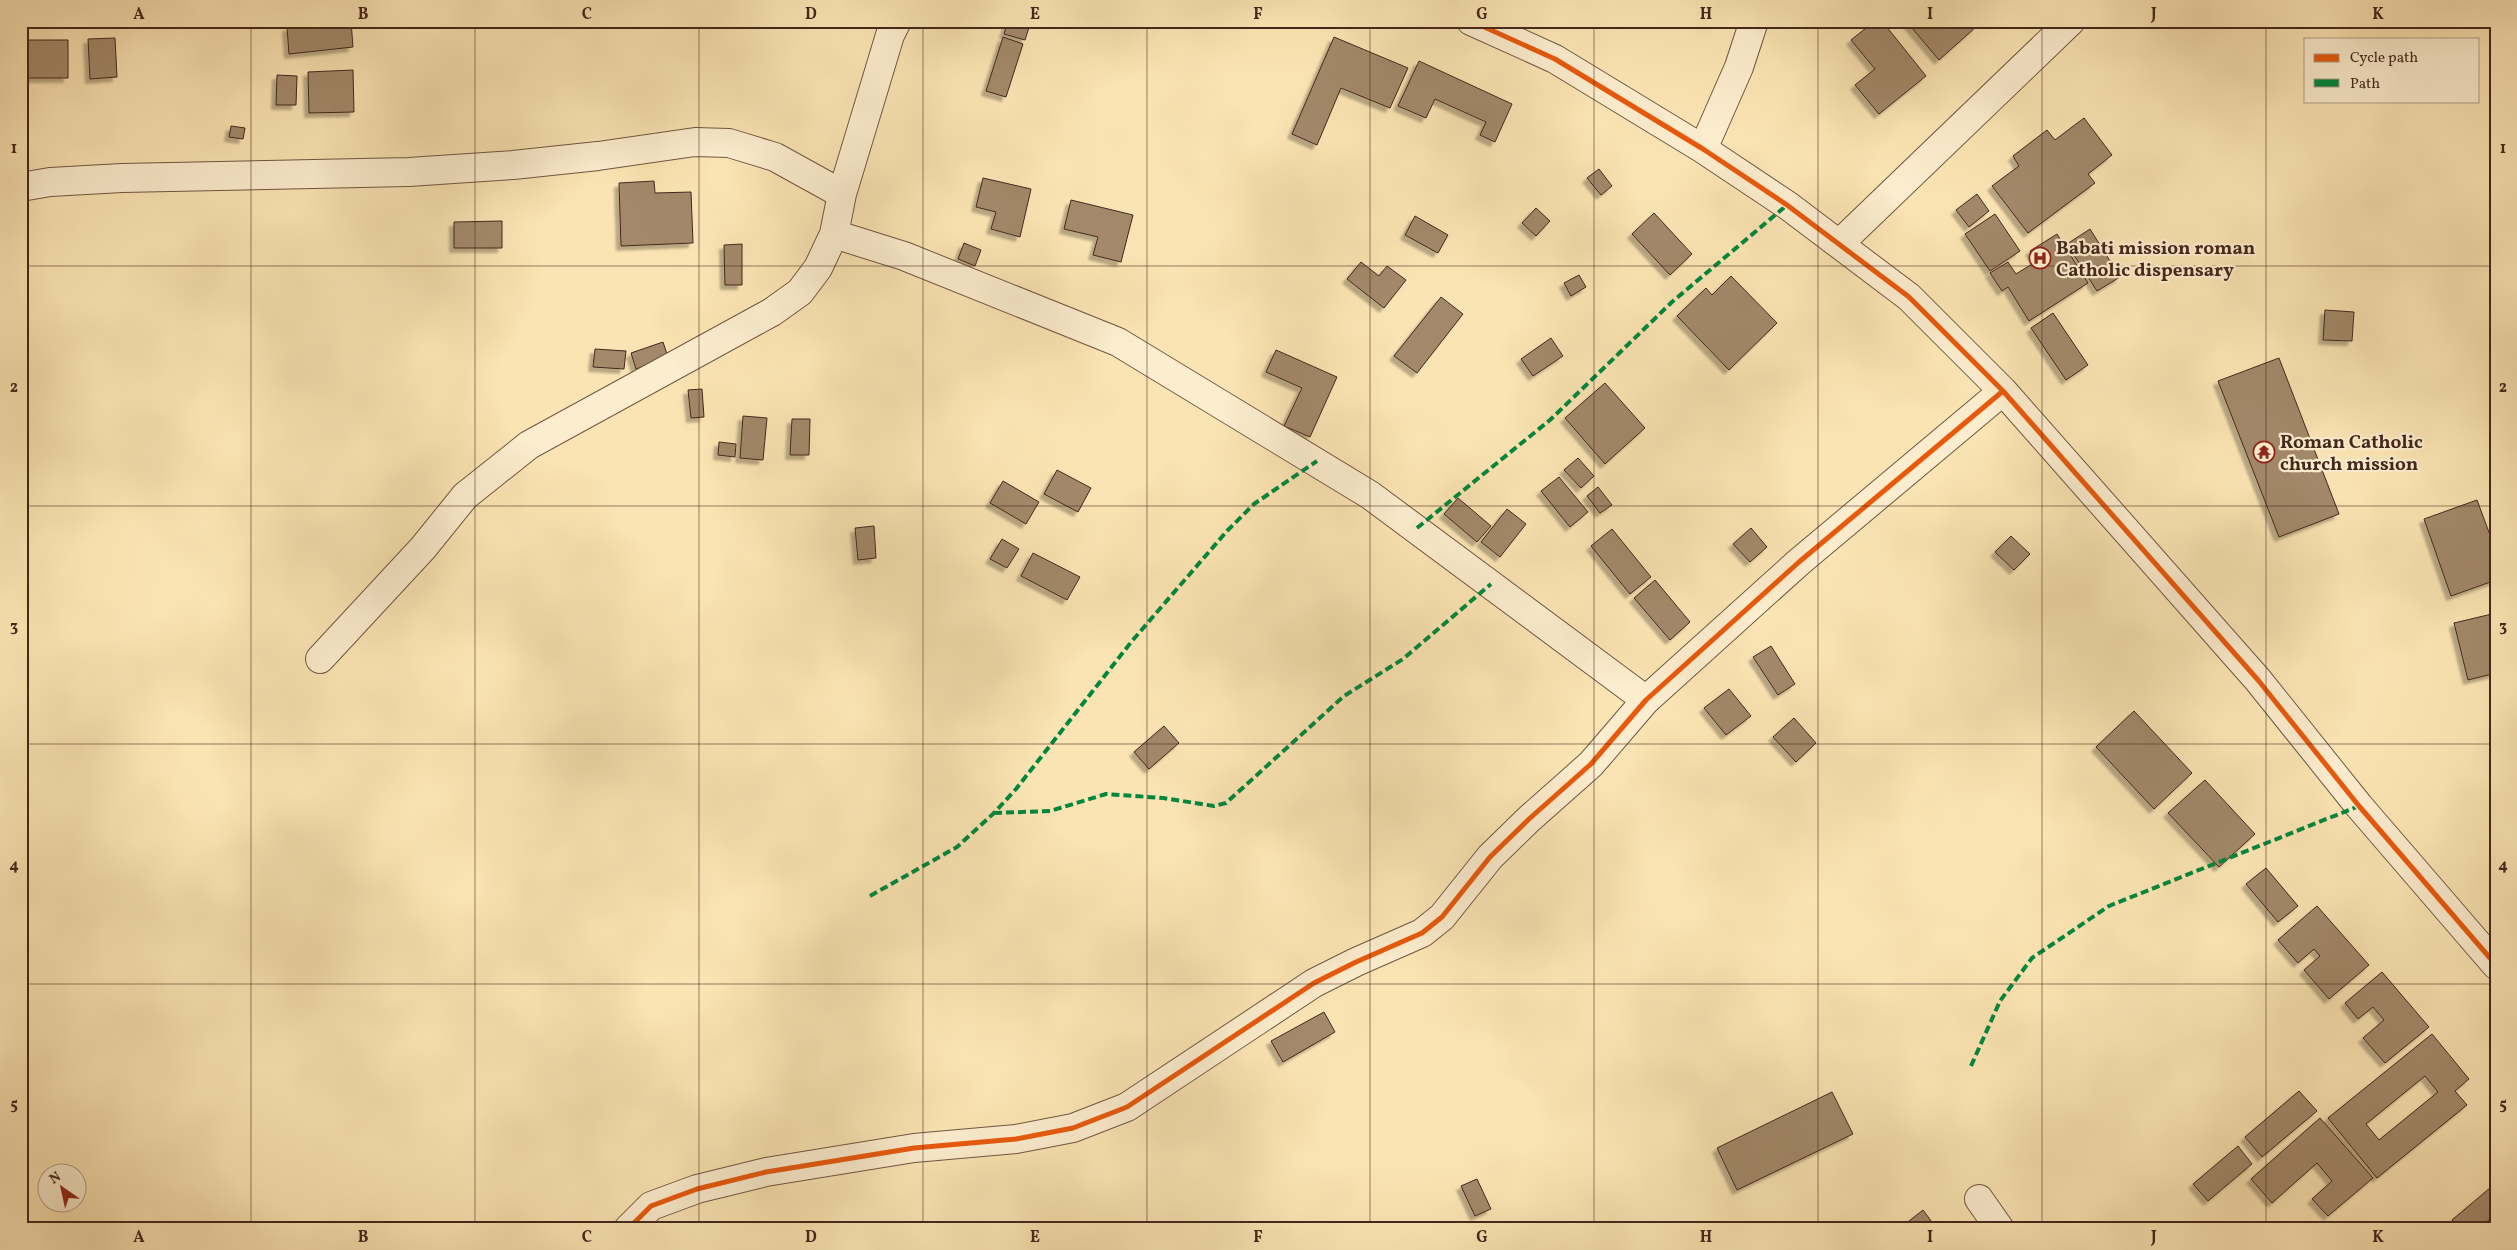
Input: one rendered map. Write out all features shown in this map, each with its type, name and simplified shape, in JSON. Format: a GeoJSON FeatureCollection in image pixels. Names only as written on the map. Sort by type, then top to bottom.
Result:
{"type":"FeatureCollection","features":[{"type":"Feature","properties":{"kind":"street"},"geometry":{"type":"LineString","coordinates":[[320,659],[423,548],[465,496],[529,445],[772,312],[800,292],[818,268],[834,234],[842,194],[890,36],[897,21]]}},
{"type":"Feature","properties":{"kind":"street"},"geometry":{"type":"LineString","coordinates":[[1471,21],[1555,59],[1703,150],[1840,243],[1909,297],[2003,391],[2258,680],[2358,806],[2496,964]]}},
{"type":"Feature","properties":{"kind":"street"},"geometry":{"type":"LineString","coordinates":[[1703,150],[1739,67],[1754,21]]}},
{"type":"Feature","properties":{"kind":"street"},"geometry":{"type":"LineString","coordinates":[[1840,243],[2070,21]]}},
{"type":"Feature","properties":{"kind":"street"},"geometry":{"type":"LineString","coordinates":[[21,187],[50,182],[122,178],[409,172],[514,165],[598,156],[695,142],[729,143],[775,157],[842,194]]}},
{"type":"Feature","properties":{"kind":"street"},"geometry":{"type":"LineString","coordinates":[[834,234],[904,256],[1118,342],[1370,496],[1646,700]]}},
{"type":"Feature","properties":{"kind":"street"},"geometry":{"type":"LineString","coordinates":[[628,1229],[651,1206],[697,1189],[766,1172],[914,1148],[1016,1139],[1073,1128],[1127,1107],[1314,983],[1422,933],[1442,917],[1490,857],[1529,819],[1591,764],[1646,700],[1799,562],[2003,391]]}},
{"type":"Feature","properties":{"kind":"street"},"geometry":{"type":"LineString","coordinates":[[1979,1199],[2000,1229]]}},
{"type":"Feature","properties":{"kind":"building"},"geometry":{"type":"Polygon","coordinates":[[[351,21],[353,47],[289,54],[287,27],[351,21]]]}},
{"type":"Feature","properties":{"kind":"building"},"geometry":{"type":"Polygon","coordinates":[[[1008,21],[1031,21],[1025,40],[1004,34],[1008,21]]]}},
{"type":"Feature","properties":{"kind":"building"},"geometry":{"type":"Polygon","coordinates":[[[1875,21],[1882,21],[1926,76],[1879,114],[1855,85],[1875,69],[1851,40],[1875,21]]]}},
{"type":"Feature","properties":{"kind":"building"},"geometry":{"type":"Polygon","coordinates":[[[1906,21],[1973,21],[1977,26],[1939,60],[1906,21]]]}},
{"type":"Feature","properties":{"kind":"building"},"geometry":{"type":"Polygon","coordinates":[[[1003,37],[1023,44],[1006,97],[986,91],[1003,37]]]}},
{"type":"Feature","properties":{"kind":"building"},"geometry":{"type":"Polygon","coordinates":[[[1334,37],[1408,68],[1390,108],[1341,88],[1317,145],[1292,134],[1334,37]]]}},
{"type":"Feature","properties":{"kind":"building"},"geometry":{"type":"Polygon","coordinates":[[[115,38],[117,77],[90,79],[88,39],[115,38]]]}},
{"type":"Feature","properties":{"kind":"building"},"geometry":{"type":"Polygon","coordinates":[[[21,40],[68,40],[68,78],[21,78],[21,40]]]}},
{"type":"Feature","properties":{"kind":"building"},"geometry":{"type":"Polygon","coordinates":[[[1419,61],[1512,104],[1495,142],[1480,135],[1486,122],[1435,99],[1426,118],[1398,106],[1419,61]]]}},
{"type":"Feature","properties":{"kind":"building"},"geometry":{"type":"Polygon","coordinates":[[[353,70],[354,112],[309,113],[308,72],[353,70]]]}},
{"type":"Feature","properties":{"kind":"building"},"geometry":{"type":"Polygon","coordinates":[[[277,75],[297,76],[296,105],[276,105],[277,75]]]}},
{"type":"Feature","properties":{"kind":"building"},"geometry":{"type":"Polygon","coordinates":[[[2084,118],[2112,155],[2088,174],[2095,183],[2028,233],[1992,186],[2019,166],[2013,156],[2047,130],[2055,140],[2084,118]]]}},
{"type":"Feature","properties":{"kind":"building"},"geometry":{"type":"Polygon","coordinates":[[[231,126],[245,128],[243,139],[229,137],[231,126]]]}},
{"type":"Feature","properties":{"kind":"building"},"geometry":{"type":"Polygon","coordinates":[[[1599,169],[1612,186],[1601,195],[1587,178],[1599,169]]]}},
{"type":"Feature","properties":{"kind":"building"},"geometry":{"type":"Polygon","coordinates":[[[983,178],[1031,189],[1020,237],[991,229],[996,212],[976,207],[983,178]]]}},
{"type":"Feature","properties":{"kind":"building"},"geometry":{"type":"Polygon","coordinates":[[[654,181],[655,193],[691,192],[693,243],[621,246],[619,183],[654,181]]]}},
{"type":"Feature","properties":{"kind":"building"},"geometry":{"type":"Polygon","coordinates":[[[1977,194],[1989,211],[1969,227],[1956,210],[1977,194]]]}},
{"type":"Feature","properties":{"kind":"building"},"geometry":{"type":"Polygon","coordinates":[[[1071,200],[1133,215],[1121,262],[1093,255],[1098,237],[1064,229],[1071,200]]]}},
{"type":"Feature","properties":{"kind":"building"},"geometry":{"type":"Polygon","coordinates":[[[1536,208],[1550,221],[1536,236],[1522,223],[1536,208]]]}},
{"type":"Feature","properties":{"kind":"building"},"geometry":{"type":"Polygon","coordinates":[[[1654,213],[1692,254],[1670,275],[1632,234],[1654,213]]]}},
{"type":"Feature","properties":{"kind":"building"},"geometry":{"type":"Polygon","coordinates":[[[1995,214],[2020,251],[1990,271],[1965,234],[1995,214]]]}},
{"type":"Feature","properties":{"kind":"building"},"geometry":{"type":"Polygon","coordinates":[[[1415,216],[1448,235],[1438,253],[1405,235],[1415,216]]]}},
{"type":"Feature","properties":{"kind":"building"},"geometry":{"type":"Polygon","coordinates":[[[502,221],[502,248],[454,248],[454,222],[502,221]]]}},
{"type":"Feature","properties":{"kind":"building"},"geometry":{"type":"Polygon","coordinates":[[[2090,229],[2120,277],[2097,291],[2067,244],[2090,229]]]}},
{"type":"Feature","properties":{"kind":"building"},"geometry":{"type":"Polygon","coordinates":[[[2057,234],[2088,283],[2029,321],[2008,287],[2002,291],[1990,273],[2008,262],[2016,274],[2037,261],[2030,251],[2057,234]]]}},
{"type":"Feature","properties":{"kind":"building"},"geometry":{"type":"Polygon","coordinates":[[[964,243],[981,250],[975,266],[958,259],[964,243]]]}},
{"type":"Feature","properties":{"kind":"building"},"geometry":{"type":"Polygon","coordinates":[[[742,244],[742,285],[725,285],[724,245],[742,244]]]}},
{"type":"Feature","properties":{"kind":"building"},"geometry":{"type":"Polygon","coordinates":[[[1361,262],[1379,276],[1387,266],[1406,280],[1384,308],[1347,279],[1361,262]]]}},
{"type":"Feature","properties":{"kind":"building"},"geometry":{"type":"Polygon","coordinates":[[[1579,275],[1586,287],[1571,296],[1564,283],[1579,275]]]}},
{"type":"Feature","properties":{"kind":"building"},"geometry":{"type":"Polygon","coordinates":[[[1731,276],[1777,323],[1729,370],[1677,316],[1706,288],[1712,295],[1731,276]]]}},
{"type":"Feature","properties":{"kind":"building"},"geometry":{"type":"Polygon","coordinates":[[[1441,297],[1463,314],[1417,373],[1394,356],[1441,297]]]}},
{"type":"Feature","properties":{"kind":"building"},"geometry":{"type":"Polygon","coordinates":[[[2325,310],[2354,312],[2352,341],[2323,340],[2325,310]]]}},
{"type":"Feature","properties":{"kind":"building"},"geometry":{"type":"Polygon","coordinates":[[[2053,313],[2088,365],[2066,380],[2031,328],[2053,313]]]}},
{"type":"Feature","properties":{"kind":"building"},"geometry":{"type":"Polygon","coordinates":[[[1551,338],[1563,356],[1533,376],[1521,359],[1551,338]]]}},
{"type":"Feature","properties":{"kind":"building"},"geometry":{"type":"Polygon","coordinates":[[[663,342],[668,357],[636,369],[631,353],[663,342]]]}},
{"type":"Feature","properties":{"kind":"building"},"geometry":{"type":"Polygon","coordinates":[[[595,349],[626,351],[624,369],[593,367],[595,349]]]}},
{"type":"Feature","properties":{"kind":"building"},"geometry":{"type":"Polygon","coordinates":[[[1276,350],[1337,377],[1310,437],[1284,426],[1302,388],[1266,372],[1276,350]]]}},
{"type":"Feature","properties":{"kind":"building"},"geometry":{"type":"Polygon","coordinates":[[[2279,358],[2339,514],[2279,537],[2218,381],[2279,358]]]}},
{"type":"Feature","properties":{"kind":"building"},"geometry":{"type":"Polygon","coordinates":[[[1605,383],[1645,428],[1605,464],[1565,418],[1605,383]]]}},
{"type":"Feature","properties":{"kind":"building"},"geometry":{"type":"Polygon","coordinates":[[[702,389],[704,417],[691,418],[688,390],[702,389]]]}},
{"type":"Feature","properties":{"kind":"building"},"geometry":{"type":"Polygon","coordinates":[[[743,416],[767,418],[763,460],[740,458],[743,416]]]}},
{"type":"Feature","properties":{"kind":"building"},"geometry":{"type":"Polygon","coordinates":[[[792,419],[810,419],[809,455],[790,455],[792,419]]]}},
{"type":"Feature","properties":{"kind":"building"},"geometry":{"type":"Polygon","coordinates":[[[719,442],[736,444],[735,457],[718,455],[719,442]]]}},
{"type":"Feature","properties":{"kind":"building"},"geometry":{"type":"Polygon","coordinates":[[[1578,458],[1594,476],[1581,488],[1564,470],[1578,458]]]}},
{"type":"Feature","properties":{"kind":"building"},"geometry":{"type":"Polygon","coordinates":[[[1057,470],[1091,488],[1078,512],[1044,494],[1057,470]]]}},
{"type":"Feature","properties":{"kind":"building"},"geometry":{"type":"Polygon","coordinates":[[[1559,477],[1588,512],[1570,527],[1541,491],[1559,477]]]}},
{"type":"Feature","properties":{"kind":"building"},"geometry":{"type":"Polygon","coordinates":[[[1003,481],[1039,502],[1026,524],[990,503],[1003,481]]]}},
{"type":"Feature","properties":{"kind":"building"},"geometry":{"type":"Polygon","coordinates":[[[1598,487],[1612,505],[1600,513],[1587,496],[1598,487]]]}},
{"type":"Feature","properties":{"kind":"building"},"geometry":{"type":"Polygon","coordinates":[[[1458,498],[1491,526],[1477,542],[1444,514],[1458,498]]]}},
{"type":"Feature","properties":{"kind":"building"},"geometry":{"type":"Polygon","coordinates":[[[2477,500],[2496,551],[2496,580],[2451,596],[2424,519],[2477,500]]]}},
{"type":"Feature","properties":{"kind":"building"},"geometry":{"type":"Polygon","coordinates":[[[1507,509],[1526,524],[1500,557],[1481,542],[1507,509]]]}},
{"type":"Feature","properties":{"kind":"building"},"geometry":{"type":"Polygon","coordinates":[[[874,526],[876,558],[858,560],[855,528],[874,526]]]}},
{"type":"Feature","properties":{"kind":"building"},"geometry":{"type":"Polygon","coordinates":[[[1751,528],[1767,547],[1750,562],[1733,544],[1751,528]]]}},
{"type":"Feature","properties":{"kind":"building"},"geometry":{"type":"Polygon","coordinates":[[[1612,529],[1651,577],[1630,594],[1591,546],[1612,529]]]}},
{"type":"Feature","properties":{"kind":"building"},"geometry":{"type":"Polygon","coordinates":[[[2011,536],[2030,554],[2014,570],[1995,552],[2011,536]]]}},
{"type":"Feature","properties":{"kind":"building"},"geometry":{"type":"Polygon","coordinates":[[[1002,539],[1019,549],[1007,568],[990,559],[1002,539]]]}},
{"type":"Feature","properties":{"kind":"building"},"geometry":{"type":"Polygon","coordinates":[[[1033,553],[1080,577],[1067,600],[1021,576],[1033,553]]]}},
{"type":"Feature","properties":{"kind":"building"},"geometry":{"type":"Polygon","coordinates":[[[1655,580],[1690,622],[1670,640],[1634,598],[1655,580]]]}},
{"type":"Feature","properties":{"kind":"building"},"geometry":{"type":"Polygon","coordinates":[[[2496,613],[2496,673],[2468,680],[2454,623],[2496,613]]]}},
{"type":"Feature","properties":{"kind":"building"},"geometry":{"type":"Polygon","coordinates":[[[1771,646],[1795,684],[1778,695],[1753,657],[1771,646]]]}},
{"type":"Feature","properties":{"kind":"building"},"geometry":{"type":"Polygon","coordinates":[[[1729,689],[1751,716],[1726,735],[1704,708],[1729,689]]]}},
{"type":"Feature","properties":{"kind":"building"},"geometry":{"type":"Polygon","coordinates":[[[2134,711],[2192,773],[2154,809],[2096,747],[2134,711]]]}},
{"type":"Feature","properties":{"kind":"building"},"geometry":{"type":"Polygon","coordinates":[[[1794,718],[1816,743],[1796,762],[1773,737],[1794,718]]]}},
{"type":"Feature","properties":{"kind":"building"},"geometry":{"type":"Polygon","coordinates":[[[1164,726],[1179,743],[1149,769],[1134,752],[1164,726]]]}},
{"type":"Feature","properties":{"kind":"building"},"geometry":{"type":"Polygon","coordinates":[[[2205,780],[2255,834],[2219,867],[2168,813],[2205,780]]]}},
{"type":"Feature","properties":{"kind":"building"},"geometry":{"type":"Polygon","coordinates":[[[2266,868],[2298,906],[2278,922],[2246,884],[2266,868]]]}},
{"type":"Feature","properties":{"kind":"building"},"geometry":{"type":"Polygon","coordinates":[[[2317,906],[2369,965],[2329,999],[2304,970],[2320,956],[2314,949],[2298,963],[2278,940],[2317,906]]]}},
{"type":"Feature","properties":{"kind":"building"},"geometry":{"type":"Polygon","coordinates":[[[2382,972],[2429,1027],[2385,1063],[2363,1038],[2384,1020],[2373,1007],[2358,1019],[2345,1003],[2382,972]]]}},
{"type":"Feature","properties":{"kind":"building"},"geometry":{"type":"Polygon","coordinates":[[[1324,1012],[1335,1032],[1283,1062],[1271,1041],[1324,1012]]]}},
{"type":"Feature","properties":{"kind":"building"},"geometry":{"type":"Polygon","coordinates":[[[2432,1034],[2469,1079],[2455,1091],[2467,1105],[2377,1178],[2328,1118],[2432,1034]],[[2425,1076],[2366,1124],[2379,1140],[2438,1092],[2425,1076]]]}},
{"type":"Feature","properties":{"kind":"building"},"geometry":{"type":"Polygon","coordinates":[[[2299,1091],[2317,1111],[2262,1157],[2245,1137],[2299,1091]]]}},
{"type":"Feature","properties":{"kind":"building"},"geometry":{"type":"Polygon","coordinates":[[[1832,1092],[1853,1134],[1737,1190],[1717,1148],[1832,1092]]]}},
{"type":"Feature","properties":{"kind":"building"},"geometry":{"type":"Polygon","coordinates":[[[2320,1118],[2373,1178],[2328,1216],[2312,1199],[2332,1181],[2317,1163],[2272,1203],[2251,1179],[2320,1118]]]}},
{"type":"Feature","properties":{"kind":"building"},"geometry":{"type":"Polygon","coordinates":[[[2238,1146],[2252,1164],[2208,1201],[2193,1184],[2238,1146]]]}},
{"type":"Feature","properties":{"kind":"building"},"geometry":{"type":"Polygon","coordinates":[[[1477,1179],[1491,1209],[1475,1216],[1461,1186],[1477,1179]]]}},
{"type":"Feature","properties":{"kind":"building"},"geometry":{"type":"Polygon","coordinates":[[[2496,1183],[2496,1214],[2478,1229],[2460,1229],[2452,1220],[2496,1183]]]}},
{"type":"Feature","properties":{"kind":"building"},"geometry":{"type":"Polygon","coordinates":[[[1923,1210],[1937,1229],[1899,1229],[1923,1210]]]}},
{"type":"Feature","properties":{"kind":"marked path"},"geometry":{"type":"LineString","coordinates":[[1417,528],[1550,420],[1672,302],[1787,205]]}},
{"type":"Feature","properties":{"kind":"marked path"},"geometry":{"type":"LineString","coordinates":[[870,896],[957,847],[994,813],[1016,789],[1132,641],[1227,531],[1254,504],[1317,461]]}},
{"type":"Feature","properties":{"kind":"marked path"},"geometry":{"type":"LineString","coordinates":[[994,813],[1050,811],[1106,794],[1163,798],[1214,806],[1226,803],[1344,696],[1403,659],[1491,584]]}},
{"type":"Feature","properties":{"kind":"marked path"},"geometry":{"type":"LineString","coordinates":[[1971,1066],[2000,1001],[2032,958],[2109,906],[2359,806]]}},
{"type":"Feature","properties":{"kind":"cycle path"},"geometry":{"type":"LineString","coordinates":[[1471,21],[1555,59],[1703,149],[1787,205],[1909,297],[2003,391],[2258,680],[2359,806],[2496,965]]}},
{"type":"Feature","properties":{"kind":"cycle path"},"geometry":{"type":"LineString","coordinates":[[628,1229],[651,1206],[697,1189],[766,1172],[914,1148],[1016,1139],[1073,1128],[1127,1107],[1314,983],[1422,933],[1442,917],[1490,857],[1529,819],[1591,764],[1646,700],[1799,562],[2003,391]]}},
{"type":"Feature","properties":{"kind":"place","name":"Babati mission roman Catholic dispensary"},"geometry":{"type":"Point","coordinates":[2040,258]}},
{"type":"Feature","properties":{"kind":"place","name":"Roman Catholic church mission"},"geometry":{"type":"Point","coordinates":[2264,452]}}]}
